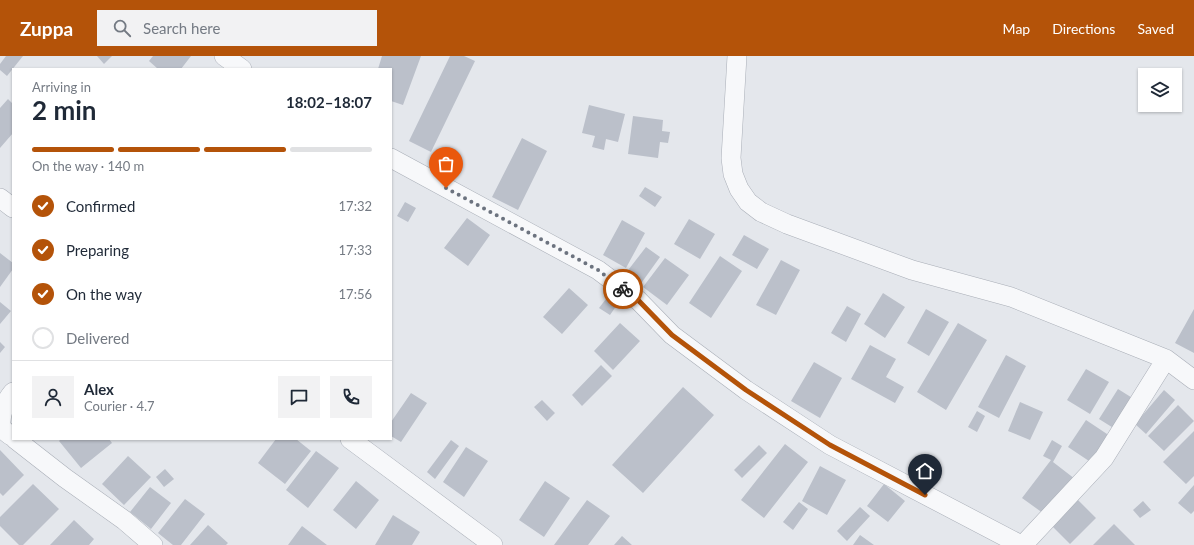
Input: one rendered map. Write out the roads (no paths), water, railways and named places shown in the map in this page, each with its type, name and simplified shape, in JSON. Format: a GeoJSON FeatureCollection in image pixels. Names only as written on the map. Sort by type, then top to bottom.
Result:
{"type":"FeatureCollection","features":[{"type":"Feature","properties":{"kind":"street"},"geometry":{"type":"LineString","coordinates":[[224,56],[241,68]]}},
{"type":"Feature","properties":{"kind":"street"},"geometry":{"type":"LineString","coordinates":[[737,56],[731,158],[733,174],[739,189],[748,202],[762,212],[787,224],[912,270],[1011,297],[1166,359],[1194,380]]}},
{"type":"Feature","properties":{"kind":"street"},"geometry":{"type":"LineString","coordinates":[[392,159],[598,270],[638,300],[672,335],[746,390],[830,445],[1022,545],[1104,458],[1166,359]]}},
{"type":"Feature","properties":{"kind":"street"},"geometry":{"type":"LineString","coordinates":[[0,198],[12,207]]}},
{"type":"Feature","properties":{"kind":"street"},"geometry":{"type":"LineString","coordinates":[[12,393],[1,408],[0,418],[1,426],[12,436]]}},
{"type":"Feature","properties":{"kind":"street"},"geometry":{"type":"LineString","coordinates":[[17,440],[65,478],[124,520],[153,545]]}},
{"type":"Feature","properties":{"kind":"street"},"geometry":{"type":"LineString","coordinates":[[351,440],[493,545]]}}]}
